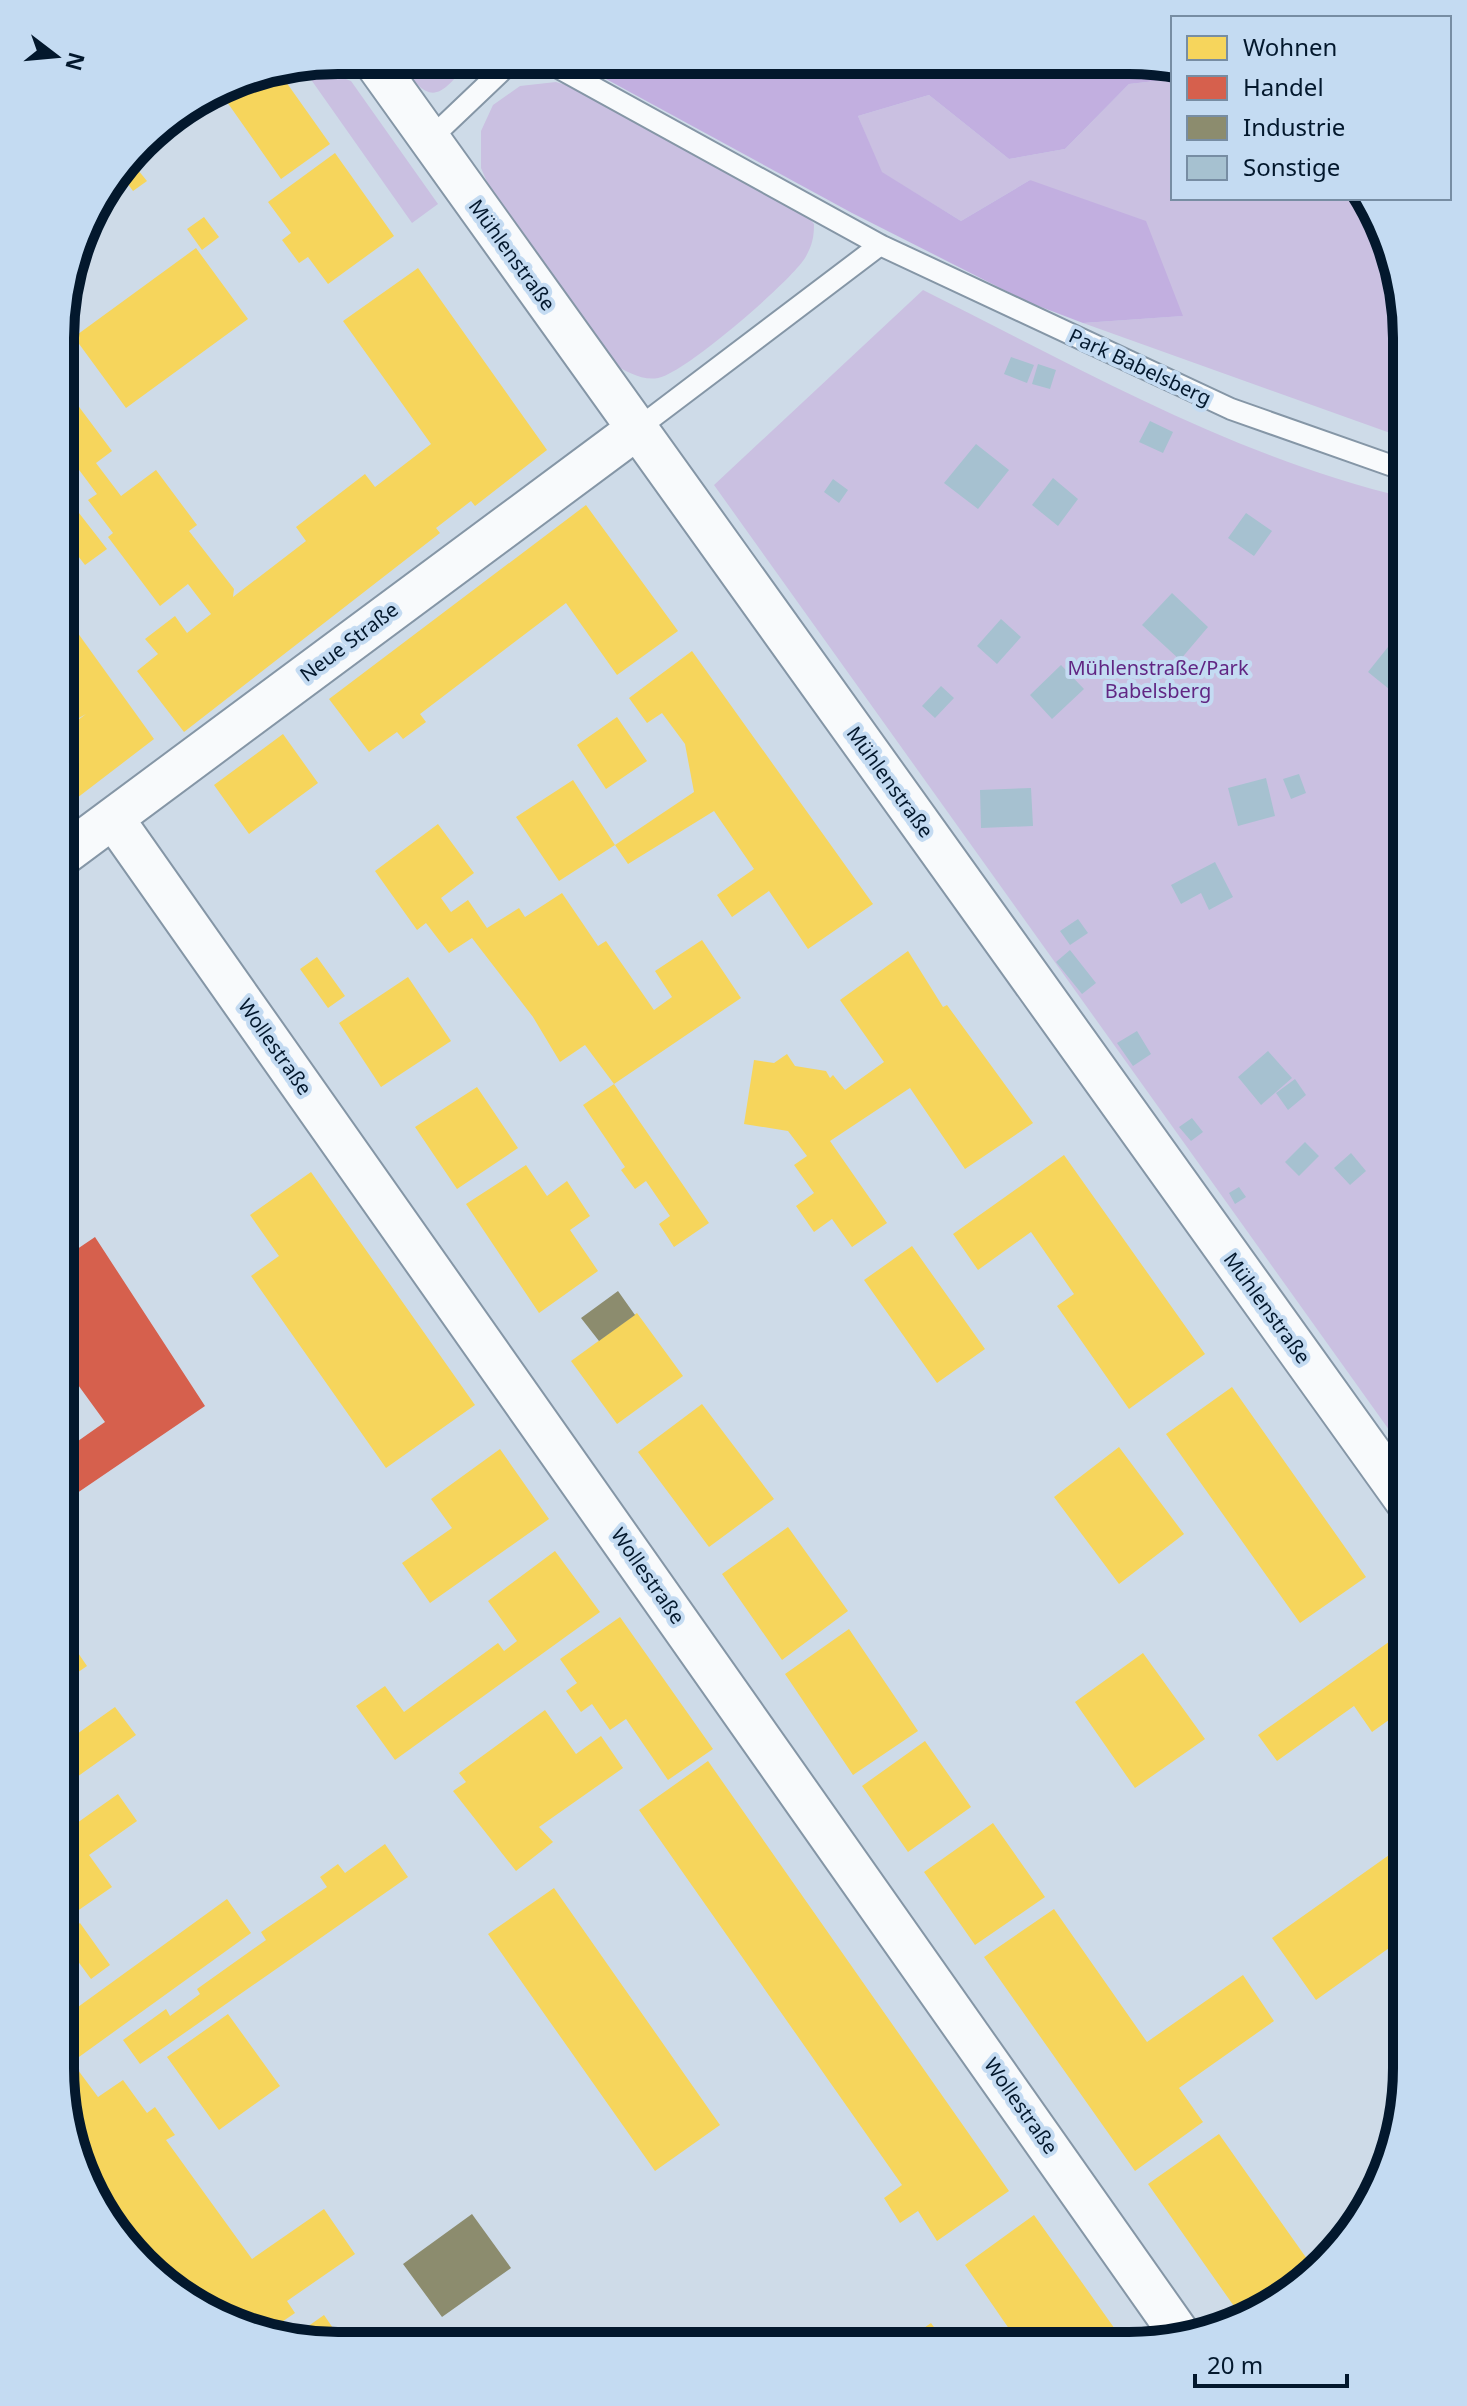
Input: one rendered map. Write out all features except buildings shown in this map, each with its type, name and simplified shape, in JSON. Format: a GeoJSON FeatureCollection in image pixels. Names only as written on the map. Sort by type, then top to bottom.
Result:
{"type":"FeatureCollection","features":[{"type":"Feature","properties":{"kind":"street","name":"Mühlenstraße"},"geometry":{"type":"LineString","coordinates":[[384,75],[1392,1483]]}},
{"type":"Feature","properties":{"kind":"street","name":"Neue Straße"},"geometry":{"type":"LineString","coordinates":[[74,847],[637,429]]}},
{"type":"Feature","properties":{"kind":"street","name":"Wollestraße"},"geometry":{"type":"LineString","coordinates":[[113,818],[1175,2328]]}},
{"type":"Feature","properties":{"kind":"lane"},"geometry":{"type":"LineString","coordinates":[[430,139],[498,75]]}},
{"type":"Feature","properties":{"kind":"lane","name":"Park Babelsberg"},"geometry":{"type":"LineString","coordinates":[[571,75],[880,245],[1231,409],[1393,466]]}},
{"type":"Feature","properties":{"kind":"lane"},"geometry":{"type":"LineString","coordinates":[[637,429],[880,245]]}},
{"type":"Feature","properties":{"kind":"green space"},"geometry":{"type":"Polygon","coordinates":[[[336,75],[351,81],[438,204],[412,223],[309,76],[336,75]]]}},
{"type":"Feature","properties":{"kind":"green space"},"geometry":{"type":"Polygon","coordinates":[[[408,75],[457,75],[434,93],[426,91],[408,75]]]}},
{"type":"Feature","properties":{"kind":"green space"},"geometry":{"type":"Polygon","coordinates":[[[1171,79],[1171,200],[1354,200],[1373,237],[1391,303],[1393,434],[1083,323],[1182,316],[1030,180],[961,221],[881,172],[858,116],[929,95],[1009,159],[1065,149],[1129,84],[1171,79]]]}},
{"type":"Feature","properties":{"kind":"green space"},"geometry":{"type":"Polygon","coordinates":[[[556,82],[589,92],[803,211],[814,224],[812,242],[805,258],[780,286],[690,361],[658,378],[640,377],[612,364],[497,205],[481,168],[481,131],[493,105],[520,86],[556,82]]]}},
{"type":"Feature","properties":{"kind":"green space","name":"Mühlenstraße/Park Babelsberg"},"geometry":{"type":"Polygon","coordinates":[[[923,290],[1100,380],[1219,435],[1343,481],[1393,494],[1392,1435],[714,485],[923,290]]]}},
{"type":"Feature","properties":{"kind":"shaded area"},"geometry":{"type":"Polygon","coordinates":[[[1129,74],[1171,77],[1129,84],[1065,149],[1009,159],[929,95],[858,116],[882,172],[961,221],[1030,180],[1146,221],[1183,316],[1083,323],[1028,302],[852,213],[598,75],[1129,74]]]}}]}
